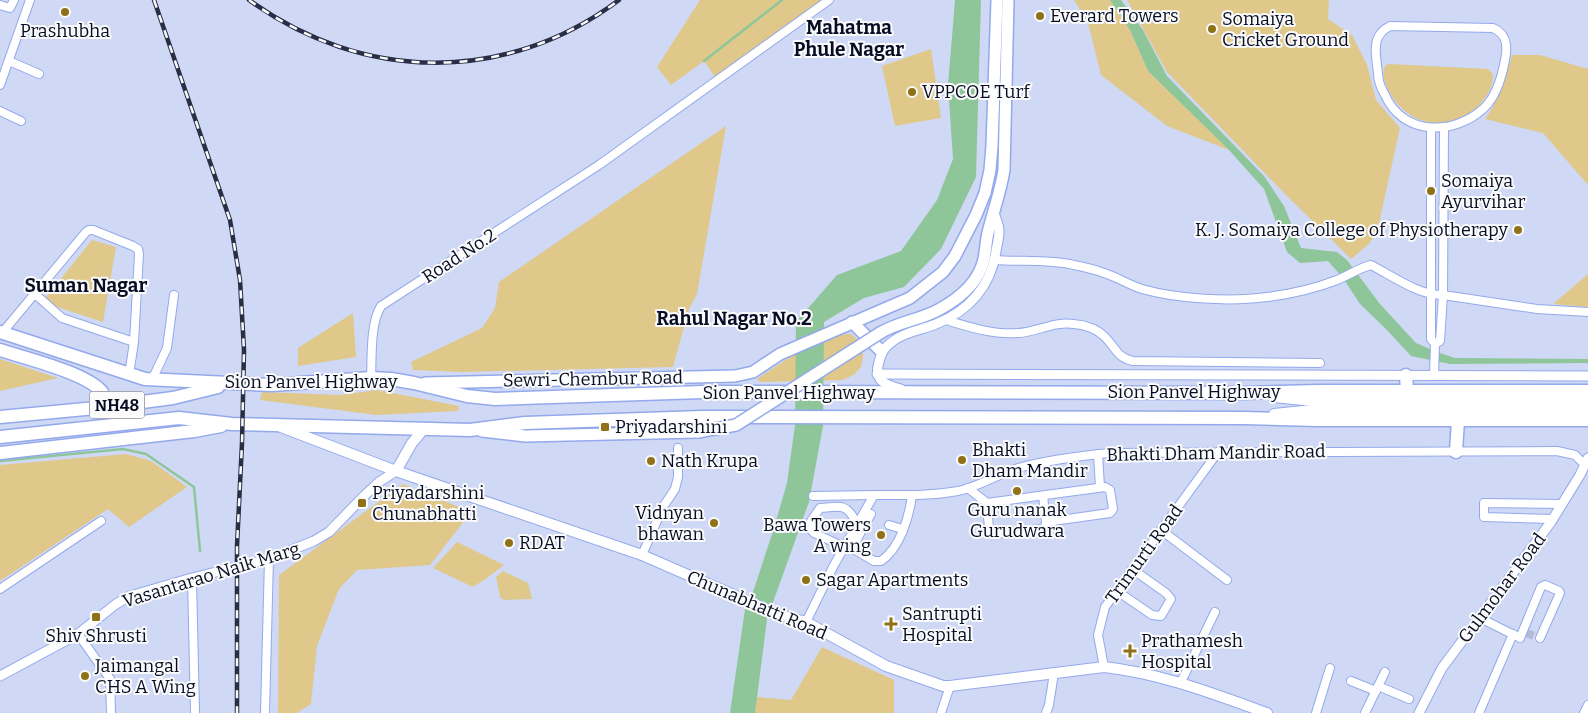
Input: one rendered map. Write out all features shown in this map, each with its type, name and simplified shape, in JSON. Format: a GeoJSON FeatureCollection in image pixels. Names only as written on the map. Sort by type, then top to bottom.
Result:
{"type":"FeatureCollection","features":[{"type":"Feature","properties":{"kind":"highway","name":"Sion Panvel Highway"},"geometry":{"type":"LineString","coordinates":[[1,332],[129,375],[152,380],[272,385],[371,378],[414,383],[467,396],[495,399],[702,392],[1244,393],[1588,391]]}},
{"type":"Feature","properties":{"kind":"highway"},"geometry":{"type":"LineString","coordinates":[[0,350],[78,376],[96,385],[102,392],[102,397],[96,408]]}},
{"type":"Feature","properties":{"kind":"highway"},"geometry":{"type":"LineString","coordinates":[[1406,375],[1407,391]]}},
{"type":"Feature","properties":{"kind":"highway","name":"NH48"},"geometry":{"type":"LineString","coordinates":[[0,417],[174,398],[233,383]]}},
{"type":"Feature","properties":{"kind":"highway","name":"Sion Panvel Highway"},"geometry":{"type":"LineString","coordinates":[[232,424],[470,430],[525,423],[702,417],[1588,420]]}},
{"type":"Feature","properties":{"kind":"highway","name":"NH48"},"geometry":{"type":"LineString","coordinates":[[0,437],[179,418],[232,424]]}},
{"type":"Feature","properties":{"kind":"highway"},"geometry":{"type":"LineString","coordinates":[[1456,452],[1458,420]]}},
{"type":"Feature","properties":{"kind":"highway"},"geometry":{"type":"LineString","coordinates":[[0,453],[194,432],[232,424]]}},
{"type":"Feature","properties":{"kind":"main road","name":"Sewri-Chembur Road"},"geometry":{"type":"LineString","coordinates":[[414,383],[735,376],[753,372],[780,354],[910,298],[928,285],[949,264],[968,234],[985,193],[990,170],[997,0]]}},
{"type":"Feature","properties":{"kind":"main road"},"geometry":{"type":"LineString","coordinates":[[470,430],[525,436],[698,432],[723,429],[741,423],[891,326],[940,310],[957,298],[970,286],[982,267],[988,230],[1001,190],[1006,150],[1008,0]]}},
{"type":"Feature","properties":{"kind":"main road"},"geometry":{"type":"LineString","coordinates":[[852,322],[881,351]]}},
{"type":"Feature","properties":{"kind":"main road"},"geometry":{"type":"LineString","coordinates":[[702,392],[753,372]]}},
{"type":"Feature","properties":{"kind":"main road"},"geometry":{"type":"LineString","coordinates":[[1244,393],[1313,401],[1588,411]]}},
{"type":"Feature","properties":{"kind":"main road"},"geometry":{"type":"LineString","coordinates":[[1244,418],[1314,410],[1588,401]]}},
{"type":"Feature","properties":{"kind":"main road","name":"Chunabhatti Road"},"geometry":{"type":"LineString","coordinates":[[272,424],[396,471],[642,555],[777,614],[806,622],[886,666],[943,686],[1104,667],[1130,670],[1180,684],[1267,713]]}},
{"type":"Feature","properties":{"kind":"main road","name":"Vasantarao Naik Marg"},"geometry":{"type":"LineString","coordinates":[[396,471],[412,443],[424,430]]}},
{"type":"Feature","properties":{"kind":"street"},"geometry":{"type":"LineString","coordinates":[[0,6],[10,8],[14,0]]}},
{"type":"Feature","properties":{"kind":"street"},"geometry":{"type":"LineString","coordinates":[[0,85],[30,0]]}},
{"type":"Feature","properties":{"kind":"street","name":"Road No.2"},"geometry":{"type":"LineString","coordinates":[[371,378],[374,330],[376,318],[382,306],[599,165],[829,0]]}},
{"type":"Feature","properties":{"kind":"street"},"geometry":{"type":"LineString","coordinates":[[1390,26],[1493,28],[1500,31],[1504,37],[1507,50],[1497,90],[1485,107],[1465,122],[1444,127],[1432,128],[1413,124],[1400,118],[1388,104],[1378,81],[1376,42],[1381,32],[1390,26]]}},
{"type":"Feature","properties":{"kind":"street"},"geometry":{"type":"LineString","coordinates":[[9,61],[39,74]]}},
{"type":"Feature","properties":{"kind":"street"},"geometry":{"type":"LineString","coordinates":[[0,111],[21,121]]}},
{"type":"Feature","properties":{"kind":"street"},"geometry":{"type":"LineString","coordinates":[[1435,346],[1440,341],[1443,295],[1444,127]]}},
{"type":"Feature","properties":{"kind":"street"},"geometry":{"type":"LineString","coordinates":[[1432,128],[1431,339],[1435,346],[1434,371]]}},
{"type":"Feature","properties":{"kind":"street"},"geometry":{"type":"LineString","coordinates":[[913,393],[883,382],[876,369],[881,351],[902,335],[946,320],[968,305],[982,290],[990,276],[995,260],[999,231],[994,213]]}},
{"type":"Feature","properties":{"kind":"street"},"geometry":{"type":"LineString","coordinates":[[1,332],[89,230],[93,230],[138,249],[134,342],[129,375]]}},
{"type":"Feature","properties":{"kind":"street"},"geometry":{"type":"LineString","coordinates":[[995,260],[1044,260],[1072,264],[1104,273],[1140,288],[1172,296],[1226,298],[1265,298],[1299,292],[1343,278],[1372,265],[1431,295],[1443,295],[1537,309],[1588,312]]}},
{"type":"Feature","properties":{"kind":"street"},"geometry":{"type":"LineString","coordinates":[[35,294],[62,318],[134,342]]}},
{"type":"Feature","properties":{"kind":"street"},"geometry":{"type":"LineString","coordinates":[[152,380],[167,348],[174,295]]}},
{"type":"Feature","properties":{"kind":"street"},"geometry":{"type":"LineString","coordinates":[[946,320],[988,331],[1019,334],[1053,324],[1073,324],[1090,327],[1105,336],[1122,357],[1133,361],[1320,363]]}},
{"type":"Feature","properties":{"kind":"street"},"geometry":{"type":"LineString","coordinates":[[877,374],[1406,375],[1434,371],[1588,376]]}},
{"type":"Feature","properties":{"kind":"street"},"geometry":{"type":"LineString","coordinates":[[642,555],[674,489],[678,477],[678,448]]}},
{"type":"Feature","properties":{"kind":"street","name":"Bhakti Dham Mandir Road"},"geometry":{"type":"LineString","coordinates":[[813,496],[912,495],[958,491],[1020,468],[1098,454],[1563,451],[1586,461]]}},
{"type":"Feature","properties":{"kind":"street","name":"Trimurti Road"},"geometry":{"type":"LineString","coordinates":[[1104,667],[1098,635],[1105,607],[1218,452]]}},
{"type":"Feature","properties":{"kind":"street"},"geometry":{"type":"LineString","coordinates":[[1098,454],[1100,488]]}},
{"type":"Feature","properties":{"kind":"street","name":"Gulmohar Road"},"geometry":{"type":"LineString","coordinates":[[1419,713],[1442,668],[1553,518],[1580,475],[1586,461]]}},
{"type":"Feature","properties":{"kind":"street","name":"Vasantarao Naik Marg"},"geometry":{"type":"LineString","coordinates":[[0,676],[78,634],[116,604],[130,596],[269,559],[301,548],[329,532],[374,487],[396,471]]}},
{"type":"Feature","properties":{"kind":"street"},"geometry":{"type":"LineString","coordinates":[[968,488],[987,503],[1105,487],[1110,490],[1112,509],[1110,513],[1046,522]]}},
{"type":"Feature","properties":{"kind":"street"},"geometry":{"type":"LineString","coordinates":[[874,495],[861,524],[854,547],[864,556],[878,562],[883,560],[895,547],[908,516],[912,495]]}},
{"type":"Feature","properties":{"kind":"street"},"geometry":{"type":"LineString","coordinates":[[832,508],[834,496]]}},
{"type":"Feature","properties":{"kind":"street"},"geometry":{"type":"LineString","coordinates":[[987,503],[989,529],[995,534],[1042,529],[1046,526],[1043,496]]}},
{"type":"Feature","properties":{"kind":"street"},"geometry":{"type":"LineString","coordinates":[[1553,518],[1484,518],[1484,503],[1562,504]]}},
{"type":"Feature","properties":{"kind":"street"},"geometry":{"type":"LineString","coordinates":[[1540,518],[1542,504]]}},
{"type":"Feature","properties":{"kind":"street"},"geometry":{"type":"LineString","coordinates":[[806,622],[855,520],[846,508],[820,508],[811,521],[810,529],[819,536],[842,546]]}},
{"type":"Feature","properties":{"kind":"street"},"geometry":{"type":"LineString","coordinates":[[842,546],[871,514]]}},
{"type":"Feature","properties":{"kind":"street"},"geometry":{"type":"LineString","coordinates":[[0,589],[101,521]]}},
{"type":"Feature","properties":{"kind":"street"},"geometry":{"type":"LineString","coordinates":[[889,525],[902,529]]}},
{"type":"Feature","properties":{"kind":"street"},"geometry":{"type":"LineString","coordinates":[[1161,530],[1227,580]]}},
{"type":"Feature","properties":{"kind":"street"},"geometry":{"type":"LineString","coordinates":[[265,713],[269,559]]}},
{"type":"Feature","properties":{"kind":"street"},"geometry":{"type":"LineString","coordinates":[[1117,591],[1152,615],[1161,616],[1171,599],[1166,593],[1132,569]]}},
{"type":"Feature","properties":{"kind":"street"},"geometry":{"type":"LineString","coordinates":[[192,578],[195,713]]}},
{"type":"Feature","properties":{"kind":"street"},"geometry":{"type":"LineString","coordinates":[[1480,618],[1513,634],[1524,636],[1541,587],[1545,585],[1560,593],[1540,638]]}},
{"type":"Feature","properties":{"kind":"street"},"geometry":{"type":"LineString","coordinates":[[1180,684],[1216,612]]}},
{"type":"Feature","properties":{"kind":"street"},"geometry":{"type":"LineString","coordinates":[[78,634],[110,679],[111,713]]}},
{"type":"Feature","properties":{"kind":"street"},"geometry":{"type":"LineString","coordinates":[[1479,713],[1513,634]]}},
{"type":"Feature","properties":{"kind":"street"},"geometry":{"type":"LineString","coordinates":[[1316,713],[1330,668]]}},
{"type":"Feature","properties":{"kind":"street"},"geometry":{"type":"LineString","coordinates":[[1367,713],[1385,672]]}},
{"type":"Feature","properties":{"kind":"street"},"geometry":{"type":"LineString","coordinates":[[1046,713],[1054,673]]}},
{"type":"Feature","properties":{"kind":"street"},"geometry":{"type":"LineString","coordinates":[[1351,681],[1409,698]]}},
{"type":"Feature","properties":{"kind":"street"},"geometry":{"type":"LineString","coordinates":[[941,713],[950,686]]}},
{"type":"Feature","properties":{"kind":"street"},"geometry":{"type":"LineString","coordinates":[[1584,713],[1588,704]]}},
{"type":"Feature","properties":{"kind":"shaded area"},"geometry":{"type":"Polygon","coordinates":[[[700,0],[830,0],[717,80],[704,61],[671,85],[657,67],[700,0]]]}},
{"type":"Feature","properties":{"kind":"shaded area"},"geometry":{"type":"Polygon","coordinates":[[[955,0],[981,0],[976,177],[941,249],[904,287],[864,298],[824,322],[823,426],[809,502],[767,619],[755,713],[730,713],[745,609],[754,589],[787,483],[795,425],[796,322],[837,275],[901,251],[937,200],[953,159],[948,85],[955,0]]]}},
{"type":"Feature","properties":{"kind":"shaded area"},"geometry":{"type":"Polygon","coordinates":[[[1074,0],[1110,0],[1130,30],[1148,71],[1229,150],[1167,126],[1101,75],[1088,23],[1074,0]]]}},
{"type":"Feature","properties":{"kind":"shaded area"},"geometry":{"type":"Polygon","coordinates":[[[1110,0],[1121,0],[1143,30],[1167,76],[1264,176],[1284,206],[1301,248],[1337,252],[1347,260],[1380,304],[1416,343],[1455,358],[1588,359],[1588,363],[1450,364],[1411,356],[1360,304],[1343,278],[1328,261],[1300,263],[1287,252],[1264,189],[1229,150],[1148,71],[1130,30],[1110,0]]]}},
{"type":"Feature","properties":{"kind":"shaded area"},"geometry":{"type":"Polygon","coordinates":[[[1127,0],[1329,0],[1328,19],[1352,35],[1367,65],[1376,100],[1400,128],[1377,232],[1369,244],[1351,259],[1285,194],[1167,72],[1127,0]]]}},
{"type":"Feature","properties":{"kind":"shaded area","name":"VPPCOE Turf"},"geometry":{"type":"Polygon","coordinates":[[[931,49],[941,118],[895,126],[882,66],[931,49]]]}},
{"type":"Feature","properties":{"kind":"shaded area"},"geometry":{"type":"Polygon","coordinates":[[[1512,55],[1540,55],[1588,69],[1588,185],[1543,133],[1485,119],[1502,88],[1512,55]]]}},
{"type":"Feature","properties":{"kind":"shaded area"},"geometry":{"type":"Polygon","coordinates":[[[1390,64],[1488,69],[1493,74],[1486,96],[1473,111],[1460,119],[1447,123],[1432,123],[1406,112],[1395,101],[1387,87],[1384,76],[1384,68],[1390,64]]]}},
{"type":"Feature","properties":{"kind":"shaded area"},"geometry":{"type":"Polygon","coordinates":[[[726,126],[697,294],[689,309],[673,367],[462,372],[413,370],[411,362],[482,328],[495,308],[499,282],[726,126]]]}},
{"type":"Feature","properties":{"kind":"shaded area"},"geometry":{"type":"Polygon","coordinates":[[[92,240],[116,247],[103,322],[42,302],[92,240]]]}},
{"type":"Feature","properties":{"kind":"shaded area"},"geometry":{"type":"Polygon","coordinates":[[[1588,274],[1588,307],[1553,304],[1588,274]]]}},
{"type":"Feature","properties":{"kind":"shaded area"},"geometry":{"type":"Polygon","coordinates":[[[353,313],[356,357],[298,366],[298,348],[353,313]]]}},
{"type":"Feature","properties":{"kind":"shaded area"},"geometry":{"type":"Polygon","coordinates":[[[851,334],[857,339],[862,348],[863,357],[861,367],[855,374],[843,380],[760,382],[757,379],[802,350],[827,339],[851,334]]]}},
{"type":"Feature","properties":{"kind":"shaded area"},"geometry":{"type":"Polygon","coordinates":[[[0,359],[58,378],[0,391],[0,359]]]}},
{"type":"Feature","properties":{"kind":"shaded area"},"geometry":{"type":"Polygon","coordinates":[[[377,390],[459,406],[458,411],[376,415],[260,400],[262,392],[340,395],[377,390]]]}},
{"type":"Feature","properties":{"kind":"shaded area"},"geometry":{"type":"Polygon","coordinates":[[[126,454],[151,461],[187,487],[129,527],[108,509],[0,581],[0,465],[126,454]]]}},
{"type":"Feature","properties":{"kind":"shaded area"},"geometry":{"type":"Polygon","coordinates":[[[403,484],[471,512],[430,565],[357,570],[339,589],[317,646],[311,704],[297,713],[278,713],[279,575],[403,484]]]}},
{"type":"Feature","properties":{"kind":"shaded area"},"geometry":{"type":"Polygon","coordinates":[[[457,542],[504,565],[473,587],[433,568],[457,542]]]}},
{"type":"Feature","properties":{"kind":"shaded area"},"geometry":{"type":"Polygon","coordinates":[[[503,571],[528,583],[532,599],[504,600],[500,597],[496,577],[503,571]]]}},
{"type":"Feature","properties":{"kind":"shaded area"},"geometry":{"type":"Polygon","coordinates":[[[822,647],[894,680],[894,713],[755,713],[757,697],[791,700],[822,647]]]}},
{"type":"Feature","properties":{"kind":"waterway"},"geometry":{"type":"LineString","coordinates":[[704,61],[782,0]]}},
{"type":"Feature","properties":{"kind":"waterway"},"geometry":{"type":"LineString","coordinates":[[0,461],[123,449],[146,454],[194,487],[200,551]]}},
{"type":"Feature","properties":{"kind":"tunnel"},"geometry":{"type":"LineString","coordinates":[[1526,633],[1540,638]]}},
{"type":"Feature","properties":{"kind":"railway"},"geometry":{"type":"LineString","coordinates":[[154,0],[230,220],[240,280],[244,350],[237,546],[237,713]]}},
{"type":"Feature","properties":{"kind":"railway"},"geometry":{"type":"LineString","coordinates":[[249,0],[293,27],[339,47],[386,58],[434,63],[482,59],[529,47],[575,28],[619,0]]}},
{"type":"Feature","properties":{"kind":"place","name":"Prashubha"},"geometry":{"type":"Point","coordinates":[65,12]}},
{"type":"Feature","properties":{"kind":"place","name":"Everard Towers"},"geometry":{"type":"Point","coordinates":[1040,16]}},
{"type":"Feature","properties":{"kind":"place","name":"Somaiya Cricket Ground"},"geometry":{"type":"Point","coordinates":[1212,29]}},
{"type":"Feature","properties":{"kind":"place","name":"VPPCOE Turf"},"geometry":{"type":"Point","coordinates":[912,92]}},
{"type":"Feature","properties":{"kind":"place","name":"Somaiya Ayurvihar"},"geometry":{"type":"Point","coordinates":[1431,191]}},
{"type":"Feature","properties":{"kind":"place","name":"K. J. Somaiya College of Physiotherapy"},"geometry":{"type":"Point","coordinates":[1518,230]}},
{"type":"Feature","properties":{"kind":"place","name":"Priyadarshini"},"geometry":{"type":"Point","coordinates":[605,427]}},
{"type":"Feature","properties":{"kind":"place","name":"Bhakti Dham Mandir"},"geometry":{"type":"Point","coordinates":[962,460]}},
{"type":"Feature","properties":{"kind":"place","name":"Nath Krupa"},"geometry":{"type":"Point","coordinates":[651,461]}},
{"type":"Feature","properties":{"kind":"place","name":"Guru nanak Gurudwara"},"geometry":{"type":"Point","coordinates":[1017,491]}},
{"type":"Feature","properties":{"kind":"place","name":"Priyadarshini Chunabhatti"},"geometry":{"type":"Point","coordinates":[362,503]}},
{"type":"Feature","properties":{"kind":"place","name":"Vidnyan bhawan"},"geometry":{"type":"Point","coordinates":[714,523]}},
{"type":"Feature","properties":{"kind":"place","name":"Bawa Towers A wing"},"geometry":{"type":"Point","coordinates":[881,535]}},
{"type":"Feature","properties":{"kind":"place","name":"RDAT"},"geometry":{"type":"Point","coordinates":[509,543]}},
{"type":"Feature","properties":{"kind":"place","name":"Sagar Apartments"},"geometry":{"type":"Point","coordinates":[806,580]}},
{"type":"Feature","properties":{"kind":"place","name":"Shiv Shrusti"},"geometry":{"type":"Point","coordinates":[96,617]}},
{"type":"Feature","properties":{"kind":"place","name":"Santrupti Hospital"},"geometry":{"type":"Point","coordinates":[891,624]}},
{"type":"Feature","properties":{"kind":"place","name":"Prathamesh Hospital"},"geometry":{"type":"Point","coordinates":[1130,651]}},
{"type":"Feature","properties":{"kind":"place","name":"Jaimangal CHS A Wing"},"geometry":{"type":"Point","coordinates":[85,676]}},
{"type":"Feature","properties":{"kind":"district","name":"Mahatma Phule Nagar"},"geometry":{"type":"Point","coordinates":[849,38]}},
{"type":"Feature","properties":{"kind":"district","name":"Suman Nagar"},"geometry":{"type":"Point","coordinates":[86,285]}},
{"type":"Feature","properties":{"kind":"district","name":"Rahul Nagar No.2"},"geometry":{"type":"Point","coordinates":[734,318]}}]}
